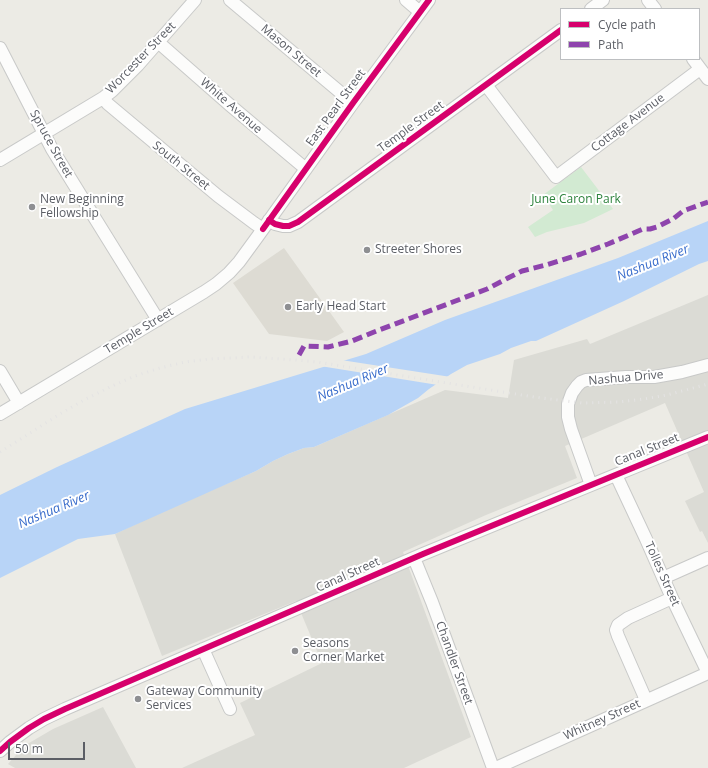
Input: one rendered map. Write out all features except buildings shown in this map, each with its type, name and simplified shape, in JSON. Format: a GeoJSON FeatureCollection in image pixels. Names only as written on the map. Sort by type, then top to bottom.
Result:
{"type":"FeatureCollection","features":[{"type":"Feature","properties":{"kind":"street","name":"Worcester Street"},"geometry":{"type":"LineString","coordinates":[[0,160],[103,98],[124,79],[195,0]]}},
{"type":"Feature","properties":{"kind":"street","name":"Mason Street"},"geometry":{"type":"LineString","coordinates":[[230,0],[353,103]]}},
{"type":"Feature","properties":{"kind":"street"},"geometry":{"type":"LineString","coordinates":[[406,0],[420,12]]}},
{"type":"Feature","properties":{"kind":"street","name":"East Pearl Street"},"geometry":{"type":"LineString","coordinates":[[266,225],[429,0]]}},
{"type":"Feature","properties":{"kind":"street"},"geometry":{"type":"LineString","coordinates":[[591,8],[603,0]]}},
{"type":"Feature","properties":{"kind":"street"},"geometry":{"type":"LineString","coordinates":[[648,0],[654,8]]}},
{"type":"Feature","properties":{"kind":"street","name":"Temple Street"},"geometry":{"type":"LineString","coordinates":[[0,414],[210,288],[225,277],[239,262],[266,225],[275,224],[289,226],[298,222],[560,31]]}},
{"type":"Feature","properties":{"kind":"street","name":"White Avenue"},"geometry":{"type":"LineString","coordinates":[[158,42],[306,169]]}},
{"type":"Feature","properties":{"kind":"street","name":"Spruce Street"},"geometry":{"type":"LineString","coordinates":[[0,48],[52,149],[158,320]]}},
{"type":"Feature","properties":{"kind":"street"},"geometry":{"type":"LineString","coordinates":[[694,60],[708,79]]}},
{"type":"Feature","properties":{"kind":"street","name":"Cottage Avenue"},"geometry":{"type":"LineString","coordinates":[[486,85],[556,177],[700,69]]}},
{"type":"Feature","properties":{"kind":"street","name":"South Street"},"geometry":{"type":"LineString","coordinates":[[103,98],[108,104],[207,186],[254,223],[266,225]]}},
{"type":"Feature","properties":{"kind":"street","name":"Nashua Drive"},"geometry":{"type":"LineString","coordinates":[[591,485],[568,417],[568,404],[576,386],[586,380],[654,377],[708,365]]}},
{"type":"Feature","properties":{"kind":"street"},"geometry":{"type":"LineString","coordinates":[[0,371],[19,403]]}},
{"type":"Feature","properties":{"kind":"street","name":"Canal Street"},"geometry":{"type":"LineString","coordinates":[[2,749],[29,728],[52,715],[414,558],[708,437]]}},
{"type":"Feature","properties":{"kind":"street","name":"Tolles Street"},"geometry":{"type":"LineString","coordinates":[[616,475],[708,673]]}},
{"type":"Feature","properties":{"kind":"street","name":"Chandler Street"},"geometry":{"type":"LineString","coordinates":[[414,558],[432,602],[493,768]]}},
{"type":"Feature","properties":{"kind":"street"},"geometry":{"type":"LineString","coordinates":[[663,578],[708,558]]}},
{"type":"Feature","properties":{"kind":"street"},"geometry":{"type":"LineString","coordinates":[[646,700],[616,630],[618,625],[628,618],[672,598]]}},
{"type":"Feature","properties":{"kind":"street"},"geometry":{"type":"LineString","coordinates":[[203,649],[230,709]]}},
{"type":"Feature","properties":{"kind":"street","name":"Whitney Street"},"geometry":{"type":"LineString","coordinates":[[496,768],[708,673]]}},
{"type":"Feature","properties":{"kind":"shaded area","name":"Early Head Start"},"geometry":{"type":"Polygon","coordinates":[[[284,248],[344,332],[327,341],[269,334],[233,283],[284,248]]]}},
{"type":"Feature","properties":{"kind":"shaded area"},"geometry":{"type":"Polygon","coordinates":[[[708,295],[708,430],[703,433],[708,443],[708,543],[702,531],[700,532],[685,501],[704,492],[665,403],[565,446],[577,478],[486,515],[403,552],[471,737],[404,768],[182,768],[255,735],[240,703],[322,663],[296,601],[162,656],[115,534],[161,512],[256,471],[288,454],[304,448],[314,447],[445,390],[508,398],[514,360],[587,339],[590,344],[708,295]]]}},
{"type":"Feature","properties":{"kind":"shaded area"},"geometry":{"type":"Polygon","coordinates":[[[103,707],[136,768],[15,768],[8,764],[24,746],[53,729],[103,707]]]}},
{"type":"Feature","properties":{"kind":"green space","name":"June Caron Park"},"geometry":{"type":"Polygon","coordinates":[[[581,167],[613,209],[584,223],[547,232],[535,237],[528,227],[553,210],[543,195],[581,167]]]}},
{"type":"Feature","properties":{"kind":"water","name":"Nashua River"},"geometry":{"type":"Polygon","coordinates":[[[708,221],[708,261],[536,341],[531,341],[511,348],[500,354],[467,365],[451,374],[418,398],[388,415],[314,447],[304,448],[288,454],[256,471],[115,534],[78,539],[0,578],[0,495],[57,467],[185,409],[366,354],[445,320],[618,258],[708,221]]]}},
{"type":"Feature","properties":{"kind":"pier"},"geometry":{"type":"Polygon","coordinates":[[[341,360],[451,377],[438,385],[320,366],[341,360]]]}},
{"type":"Feature","properties":{"kind":"railway"},"geometry":{"type":"LineString","coordinates":[[0,452],[60,414],[110,387],[135,376],[160,368],[185,362],[210,359],[250,357],[317,362],[534,397],[582,403],[618,402],[644,399],[667,395],[708,384]]}},
{"type":"Feature","properties":{"kind":"marked path"},"geometry":{"type":"LineString","coordinates":[[299,355],[304,346],[328,347],[352,341],[487,289],[522,271],[581,254],[643,229],[657,227],[673,219],[683,211],[708,202]]}},
{"type":"Feature","properties":{"kind":"cycle path"},"geometry":{"type":"LineString","coordinates":[[263,229],[429,0]]}},
{"type":"Feature","properties":{"kind":"cycle path"},"geometry":{"type":"LineString","coordinates":[[269,220],[275,224],[283,226],[289,226],[298,222],[560,31]]}},
{"type":"Feature","properties":{"kind":"cycle path"},"geometry":{"type":"LineString","coordinates":[[0,751],[29,728],[65,709],[423,554],[708,437]]}},
{"type":"Feature","properties":{"kind":"place","name":"New Beginning Fellowship"},"geometry":{"type":"Point","coordinates":[32,207]}},
{"type":"Feature","properties":{"kind":"place","name":"Streeter Shores"},"geometry":{"type":"Point","coordinates":[367,250]}},
{"type":"Feature","properties":{"kind":"place","name":"Early Head Start"},"geometry":{"type":"Point","coordinates":[288,307]}},
{"type":"Feature","properties":{"kind":"place","name":"Seasons Corner Market"},"geometry":{"type":"Point","coordinates":[295,651]}},
{"type":"Feature","properties":{"kind":"place","name":"Gateway Community Services"},"geometry":{"type":"Point","coordinates":[138,699]}}]}
